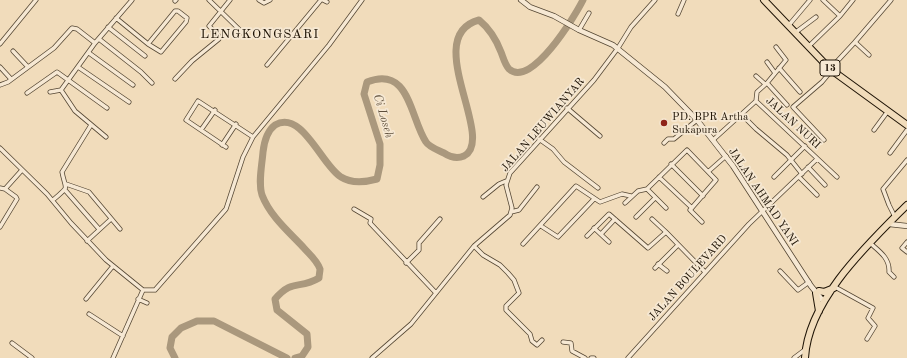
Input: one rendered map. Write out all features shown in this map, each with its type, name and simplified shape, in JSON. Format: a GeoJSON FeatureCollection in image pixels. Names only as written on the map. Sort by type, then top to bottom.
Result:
{"type":"FeatureCollection","features":[{"type":"Feature","properties":{"kind":"highway","name":"13"},"geometry":{"type":"LineString","coordinates":[[764,0],[831,69],[906,123]]}},
{"type":"Feature","properties":{"kind":"highway"},"geometry":{"type":"LineString","coordinates":[[805,358],[809,336],[819,311],[834,288],[870,243],[907,205]]}},
{"type":"Feature","properties":{"kind":"highway"},"geometry":{"type":"LineString","coordinates":[[819,311],[817,292],[824,292],[834,288]]}},
{"type":"Feature","properties":{"kind":"street"},"geometry":{"type":"LineString","coordinates":[[0,44],[36,0]]}},
{"type":"Feature","properties":{"kind":"street"},"geometry":{"type":"LineString","coordinates":[[124,0],[128,4]]}},
{"type":"Feature","properties":{"kind":"street"},"geometry":{"type":"LineString","coordinates":[[50,92],[61,90],[108,27],[132,0]]}},
{"type":"Feature","properties":{"kind":"street"},"geometry":{"type":"LineString","coordinates":[[209,0],[245,35]]}},
{"type":"Feature","properties":{"kind":"street"},"geometry":{"type":"LineString","coordinates":[[175,79],[192,61],[219,39],[219,36],[209,26],[230,0]]}},
{"type":"Feature","properties":{"kind":"street"},"geometry":{"type":"LineString","coordinates":[[259,0],[265,3],[270,0]]}},
{"type":"Feature","properties":{"kind":"street"},"geometry":{"type":"LineString","coordinates":[[0,148],[53,200],[87,241],[113,266],[143,290],[150,291],[158,288],[226,209],[243,157],[253,137],[329,45],[362,0]]}},
{"type":"Feature","properties":{"kind":"street","name":"JALAN LEUWIANYAR"},"geometry":{"type":"LineString","coordinates":[[511,212],[506,181],[510,173],[567,108],[594,80],[618,48],[631,27],[655,0]]}},
{"type":"Feature","properties":{"kind":"street"},"geometry":{"type":"LineString","coordinates":[[678,14],[684,0]]}},
{"type":"Feature","properties":{"kind":"street"},"geometry":{"type":"LineString","coordinates":[[789,25],[810,0]]}},
{"type":"Feature","properties":{"kind":"street"},"geometry":{"type":"LineString","coordinates":[[824,0],[840,16]]}},
{"type":"Feature","properties":{"kind":"street"},"geometry":{"type":"LineString","coordinates":[[808,47],[840,16],[853,0]]}},
{"type":"Feature","properties":{"kind":"street"},"geometry":{"type":"LineString","coordinates":[[824,140],[793,107],[822,82],[831,69],[891,0]]}},
{"type":"Feature","properties":{"kind":"street"},"geometry":{"type":"LineString","coordinates":[[267,65],[324,1]]}},
{"type":"Feature","properties":{"kind":"street","name":"JALAN AHMAD YANI"},"geometry":{"type":"LineString","coordinates":[[523,1],[530,7],[566,21],[579,30],[618,48],[665,87],[697,120],[726,156],[810,284],[826,300]]}},
{"type":"Feature","properties":{"kind":"street"},"geometry":{"type":"LineString","coordinates":[[116,18],[148,44],[160,52],[164,52],[186,22],[187,18],[177,10],[175,11],[148,44]]}},
{"type":"Feature","properties":{"kind":"street"},"geometry":{"type":"LineString","coordinates":[[579,30],[589,13]]}},
{"type":"Feature","properties":{"kind":"street"},"geometry":{"type":"LineString","coordinates":[[796,32],[816,17]]}},
{"type":"Feature","properties":{"kind":"street"},"geometry":{"type":"LineString","coordinates":[[108,27],[146,56]]}},
{"type":"Feature","properties":{"kind":"street"},"geometry":{"type":"LineString","coordinates":[[0,85],[11,79],[54,48],[72,28],[77,29],[96,43]]}},
{"type":"Feature","properties":{"kind":"street"},"geometry":{"type":"LineString","coordinates":[[99,39],[141,72],[152,83]]}},
{"type":"Feature","properties":{"kind":"street"},"geometry":{"type":"LineString","coordinates":[[855,42],[869,55]]}},
{"type":"Feature","properties":{"kind":"street"},"geometry":{"type":"LineString","coordinates":[[713,140],[756,101],[756,94],[786,59],[776,47]]}},
{"type":"Feature","properties":{"kind":"street"},"geometry":{"type":"LineString","coordinates":[[13,51],[28,67]]}},
{"type":"Feature","properties":{"kind":"street"},"geometry":{"type":"LineString","coordinates":[[89,53],[133,85]]}},
{"type":"Feature","properties":{"kind":"street"},"geometry":{"type":"LineString","coordinates":[[767,62],[775,73]]}},
{"type":"Feature","properties":{"kind":"street"},"geometry":{"type":"LineString","coordinates":[[0,67],[11,79]]}},
{"type":"Feature","properties":{"kind":"street"},"geometry":{"type":"LineString","coordinates":[[78,67],[129,102]]}},
{"type":"Feature","properties":{"kind":"street"},"geometry":{"type":"LineString","coordinates":[[779,68],[800,92]]}},
{"type":"Feature","properties":{"kind":"street"},"geometry":{"type":"LineString","coordinates":[[27,93],[56,72],[108,108]]}},
{"type":"Feature","properties":{"kind":"street"},"geometry":{"type":"LineString","coordinates":[[756,76],[787,105]]}},
{"type":"Feature","properties":{"kind":"street"},"geometry":{"type":"LineString","coordinates":[[61,90],[71,106],[106,137]]}},
{"type":"Feature","properties":{"kind":"street"},"geometry":{"type":"LineString","coordinates":[[236,124],[224,146],[186,121],[186,117],[199,100],[236,124],[253,137]]}},
{"type":"Feature","properties":{"kind":"street","name":"JALAN NURI"},"geometry":{"type":"LineString","coordinates":[[756,101],[837,177]]}},
{"type":"Feature","properties":{"kind":"street"},"geometry":{"type":"LineString","coordinates":[[567,108],[600,136]]}},
{"type":"Feature","properties":{"kind":"street"},"geometry":{"type":"LineString","coordinates":[[201,130],[215,110]]}},
{"type":"Feature","properties":{"kind":"street"},"geometry":{"type":"LineString","coordinates":[[874,130],[888,111]]}},
{"type":"Feature","properties":{"kind":"street"},"geometry":{"type":"LineString","coordinates":[[742,115],[791,160],[800,175],[818,195]]}},
{"type":"Feature","properties":{"kind":"street"},"geometry":{"type":"LineString","coordinates":[[664,143],[668,139],[674,138],[697,120]]}},
{"type":"Feature","properties":{"kind":"street"},"geometry":{"type":"LineString","coordinates":[[53,200],[64,190],[66,184],[62,172],[91,125]]}},
{"type":"Feature","properties":{"kind":"street"},"geometry":{"type":"LineString","coordinates":[[890,153],[907,130]]}},
{"type":"Feature","properties":{"kind":"street"},"geometry":{"type":"LineString","coordinates":[[539,139],[553,149],[564,162],[598,188]]}},
{"type":"Feature","properties":{"kind":"street"},"geometry":{"type":"LineString","coordinates":[[774,177],[805,146]]}},
{"type":"Feature","properties":{"kind":"street"},"geometry":{"type":"LineString","coordinates":[[625,203],[638,191],[647,190],[671,164],[687,150],[716,181],[690,211],[702,222]]}},
{"type":"Feature","properties":{"kind":"street"},"geometry":{"type":"LineString","coordinates":[[709,172],[726,156]]}},
{"type":"Feature","properties":{"kind":"street","name":"JALAN BOULEVARD"},"geometry":{"type":"LineString","coordinates":[[628,358],[762,210],[817,159]]}},
{"type":"Feature","properties":{"kind":"street"},"geometry":{"type":"LineString","coordinates":[[895,217],[888,205],[883,189],[907,160]]}},
{"type":"Feature","properties":{"kind":"street"},"geometry":{"type":"LineString","coordinates":[[671,164],[703,196]]}},
{"type":"Feature","properties":{"kind":"street"},"geometry":{"type":"LineString","coordinates":[[808,167],[825,185]]}},
{"type":"Feature","properties":{"kind":"street"},"geometry":{"type":"LineString","coordinates":[[0,227],[17,199],[2,189],[22,170]]}},
{"type":"Feature","properties":{"kind":"street"},"geometry":{"type":"LineString","coordinates":[[659,177],[692,208]]}},
{"type":"Feature","properties":{"kind":"street"},"geometry":{"type":"LineString","coordinates":[[483,197],[499,184],[506,181]]}},
{"type":"Feature","properties":{"kind":"street"},"geometry":{"type":"LineString","coordinates":[[66,184],[88,192],[120,229]]}},
{"type":"Feature","properties":{"kind":"street"},"geometry":{"type":"LineString","coordinates":[[523,244],[576,186],[600,202],[622,194],[631,196]]}},
{"type":"Feature","properties":{"kind":"street"},"geometry":{"type":"LineString","coordinates":[[372,358],[379,350],[403,332],[469,251],[508,218],[511,212],[518,210],[537,187]]}},
{"type":"Feature","properties":{"kind":"street"},"geometry":{"type":"LineString","coordinates":[[64,190],[99,229]]}},
{"type":"Feature","properties":{"kind":"street"},"geometry":{"type":"LineString","coordinates":[[647,190],[666,208]]}},
{"type":"Feature","properties":{"kind":"street"},"geometry":{"type":"LineString","coordinates":[[636,217],[655,198]]}},
{"type":"Feature","properties":{"kind":"street"},"geometry":{"type":"LineString","coordinates":[[541,226],[558,237],[594,199]]}},
{"type":"Feature","properties":{"kind":"street"},"geometry":{"type":"LineString","coordinates":[[354,209],[371,219],[370,223],[406,263],[436,293]]}},
{"type":"Feature","properties":{"kind":"street"},"geometry":{"type":"LineString","coordinates":[[587,236],[608,214],[648,248],[666,232]]}},
{"type":"Feature","properties":{"kind":"street"},"geometry":{"type":"LineString","coordinates":[[87,241],[111,219]]}},
{"type":"Feature","properties":{"kind":"street"},"geometry":{"type":"LineString","coordinates":[[406,263],[419,250],[419,243],[440,219]]}},
{"type":"Feature","properties":{"kind":"street"},"geometry":{"type":"LineString","coordinates":[[600,234],[615,219]]}},
{"type":"Feature","properties":{"kind":"street"},"geometry":{"type":"LineString","coordinates":[[652,219],[705,272]]}},
{"type":"Feature","properties":{"kind":"street"},"geometry":{"type":"LineString","coordinates":[[889,224],[907,226]]}},
{"type":"Feature","properties":{"kind":"street"},"geometry":{"type":"LineString","coordinates":[[594,228],[609,242]]}},
{"type":"Feature","properties":{"kind":"street"},"geometry":{"type":"LineString","coordinates":[[907,242],[902,248],[907,252]]}},
{"type":"Feature","properties":{"kind":"street"},"geometry":{"type":"LineString","coordinates":[[870,243],[883,255],[890,265],[889,272],[894,277]]}},
{"type":"Feature","properties":{"kind":"street"},"geometry":{"type":"LineString","coordinates":[[655,268],[678,245]]}},
{"type":"Feature","properties":{"kind":"street"},"geometry":{"type":"LineString","coordinates":[[474,246],[488,260],[500,265],[514,280],[519,293],[506,306],[506,310],[530,334],[532,341],[536,345],[542,340]]}},
{"type":"Feature","properties":{"kind":"street"},"geometry":{"type":"LineString","coordinates":[[658,264],[667,271]]}},
{"type":"Feature","properties":{"kind":"street"},"geometry":{"type":"LineString","coordinates":[[86,299],[113,266]]}},
{"type":"Feature","properties":{"kind":"street"},"geometry":{"type":"LineString","coordinates":[[780,271],[798,290],[810,284]]}},
{"type":"Feature","properties":{"kind":"street"},"geometry":{"type":"LineString","coordinates":[[834,288],[873,308],[868,318],[875,326],[867,339]]}},
{"type":"Feature","properties":{"kind":"street"},"geometry":{"type":"LineString","coordinates":[[113,358],[143,290]]}},
{"type":"Feature","properties":{"kind":"street"},"geometry":{"type":"LineString","coordinates":[[138,299],[147,303]]}},
{"type":"Feature","properties":{"kind":"street"},"geometry":{"type":"LineString","coordinates":[[89,314],[123,336]]}},
{"type":"Feature","properties":{"kind":"street"},"geometry":{"type":"LineString","coordinates":[[563,342],[571,343],[572,351],[585,358]]}},
{"type":"Feature","properties":{"kind":"street"},"geometry":{"type":"LineString","coordinates":[[12,343],[32,358]]}},
{"type":"Feature","properties":{"kind":"street"},"geometry":{"type":"LineString","coordinates":[[794,358],[806,349]]}},
{"type":"Feature","properties":{"kind":"waterway","name":"Ci Loseh"},"geometry":{"type":"LineString","coordinates":[[295,358],[302,356],[308,347],[307,334],[277,310],[275,299],[292,286],[319,278],[320,269],[313,257],[275,217],[265,203],[262,195],[260,180],[263,149],[266,137],[270,130],[275,125],[285,122],[294,125],[303,132],[326,162],[341,177],[350,181],[359,182],[377,179],[380,165],[380,144],[364,94],[367,82],[381,79],[392,81],[400,87],[407,97],[427,144],[451,156],[464,156],[472,146],[472,130],[457,66],[456,46],[463,30],[479,20],[495,39],[509,69],[518,72],[529,69],[551,48],[562,34],[583,0]]}},
{"type":"Feature","properties":{"kind":"waterway","name":"Ci Loseh"},"geometry":{"type":"LineString","coordinates":[[175,358],[170,348],[172,337],[181,328],[197,321],[214,321],[287,358]]}},
{"type":"Feature","properties":{"kind":"place","name":"PD. BPR Artha Sukapura"},"geometry":{"type":"Point","coordinates":[664,123]}},
{"type":"Feature","properties":{"kind":"district","name":"LENGKONGSARI"},"geometry":{"type":"Point","coordinates":[260,35]}}]}
